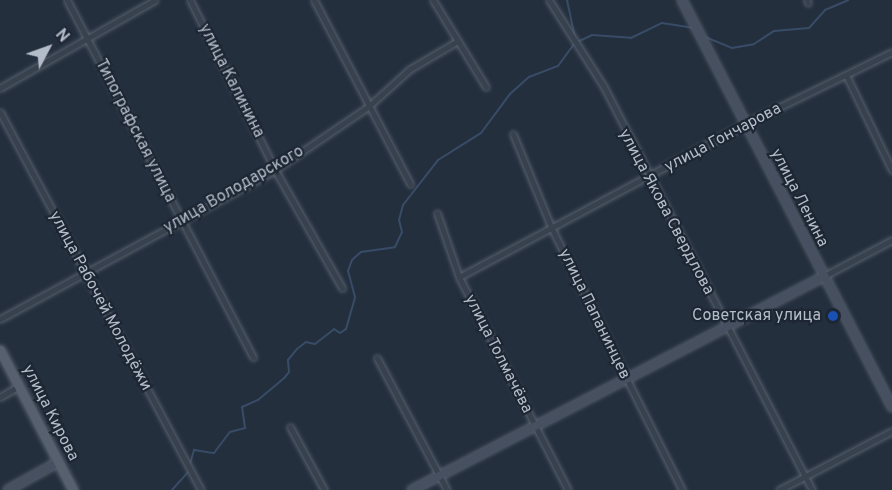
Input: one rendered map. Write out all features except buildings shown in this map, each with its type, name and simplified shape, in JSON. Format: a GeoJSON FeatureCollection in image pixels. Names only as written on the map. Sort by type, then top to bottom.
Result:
{"type":"FeatureCollection","features":[{"type":"Feature","properties":{"kind":"main road","name":"улица Кирова"},"geometry":{"type":"LineString","coordinates":[[0,350],[73,490]]}},
{"type":"Feature","properties":{"kind":"street","name":"Типографская улица"},"geometry":{"type":"LineString","coordinates":[[67,0],[253,357]]}},
{"type":"Feature","properties":{"kind":"street"},"geometry":{"type":"LineString","coordinates":[[0,88],[155,0]]}},
{"type":"Feature","properties":{"kind":"street","name":"улица Калинина"},"geometry":{"type":"LineString","coordinates":[[190,0],[275,170],[342,288]]}},
{"type":"Feature","properties":{"kind":"street"},"geometry":{"type":"LineString","coordinates":[[314,0],[410,184]]}},
{"type":"Feature","properties":{"kind":"street"},"geometry":{"type":"LineString","coordinates":[[433,0],[456,42],[486,87]]}},
{"type":"Feature","properties":{"kind":"street","name":"улица Якова Свердлова"},"geometry":{"type":"LineString","coordinates":[[549,0],[604,87],[647,179],[812,490]]}},
{"type":"Feature","properties":{"kind":"street","name":"улица Ленина"},"geometry":{"type":"LineString","coordinates":[[682,0],[892,407]]}},
{"type":"Feature","properties":{"kind":"street","name":"улица Володарского"},"geometry":{"type":"LineString","coordinates":[[0,319],[275,170],[369,106],[410,69],[456,42]]}},
{"type":"Feature","properties":{"kind":"street","name":"улица Гончарова"},"geometry":{"type":"LineString","coordinates":[[459,277],[647,179],[747,123],[892,52]]}},
{"type":"Feature","properties":{"kind":"street"},"geometry":{"type":"LineString","coordinates":[[846,75],[892,170]]}},
{"type":"Feature","properties":{"kind":"street","name":"улица Рабочей Молодёжи"},"geometry":{"type":"LineString","coordinates":[[0,112],[201,490]]}},
{"type":"Feature","properties":{"kind":"street","name":"улица Папанинцев"},"geometry":{"type":"LineString","coordinates":[[513,134],[552,229],[682,490]]}},
{"type":"Feature","properties":{"kind":"street","name":"улица Толмачёва"},"geometry":{"type":"LineString","coordinates":[[437,213],[459,277],[568,490]]}},
{"type":"Feature","properties":{"kind":"street"},"geometry":{"type":"LineString","coordinates":[[412,490],[892,240]]}},
{"type":"Feature","properties":{"kind":"street"},"geometry":{"type":"LineString","coordinates":[[377,358],[447,490]]}},
{"type":"Feature","properties":{"kind":"street"},"geometry":{"type":"LineString","coordinates":[[0,397],[19,386]]}},
{"type":"Feature","properties":{"kind":"street"},"geometry":{"type":"LineString","coordinates":[[290,427],[324,490]]}},
{"type":"Feature","properties":{"kind":"street"},"geometry":{"type":"LineString","coordinates":[[779,490],[892,431]]}},
{"type":"Feature","properties":{"kind":"street"},"geometry":{"type":"LineString","coordinates":[[8,490],[58,462]]}},
{"type":"Feature","properties":{"kind":"waterway"},"geometry":{"type":"LineString","coordinates":[[567,0],[575,37]]}},
{"type":"Feature","properties":{"kind":"waterway"},"geometry":{"type":"LineString","coordinates":[[705,37],[732,48],[754,44],[774,31],[809,28],[825,10],[848,0]]}},
{"type":"Feature","properties":{"kind":"waterway"},"geometry":{"type":"LineString","coordinates":[[190,464],[194,450],[214,453],[230,432],[245,428],[242,407],[258,400],[285,377],[289,372],[288,360],[297,349],[306,342],[315,344],[334,329],[340,333],[346,329],[355,297],[348,271],[352,260],[361,252],[395,247],[402,232],[399,220],[403,205],[438,160],[481,133],[510,94],[529,77],[558,66],[575,43],[592,35],[631,38],[662,23],[693,28]]}},
{"type":"Feature","properties":{"kind":"waterway"},"geometry":{"type":"LineString","coordinates":[[172,490],[190,470]]}},
{"type":"Feature","properties":{"kind":"place","name":"Советская улица"},"geometry":{"type":"Point","coordinates":[833,316]}}]}
